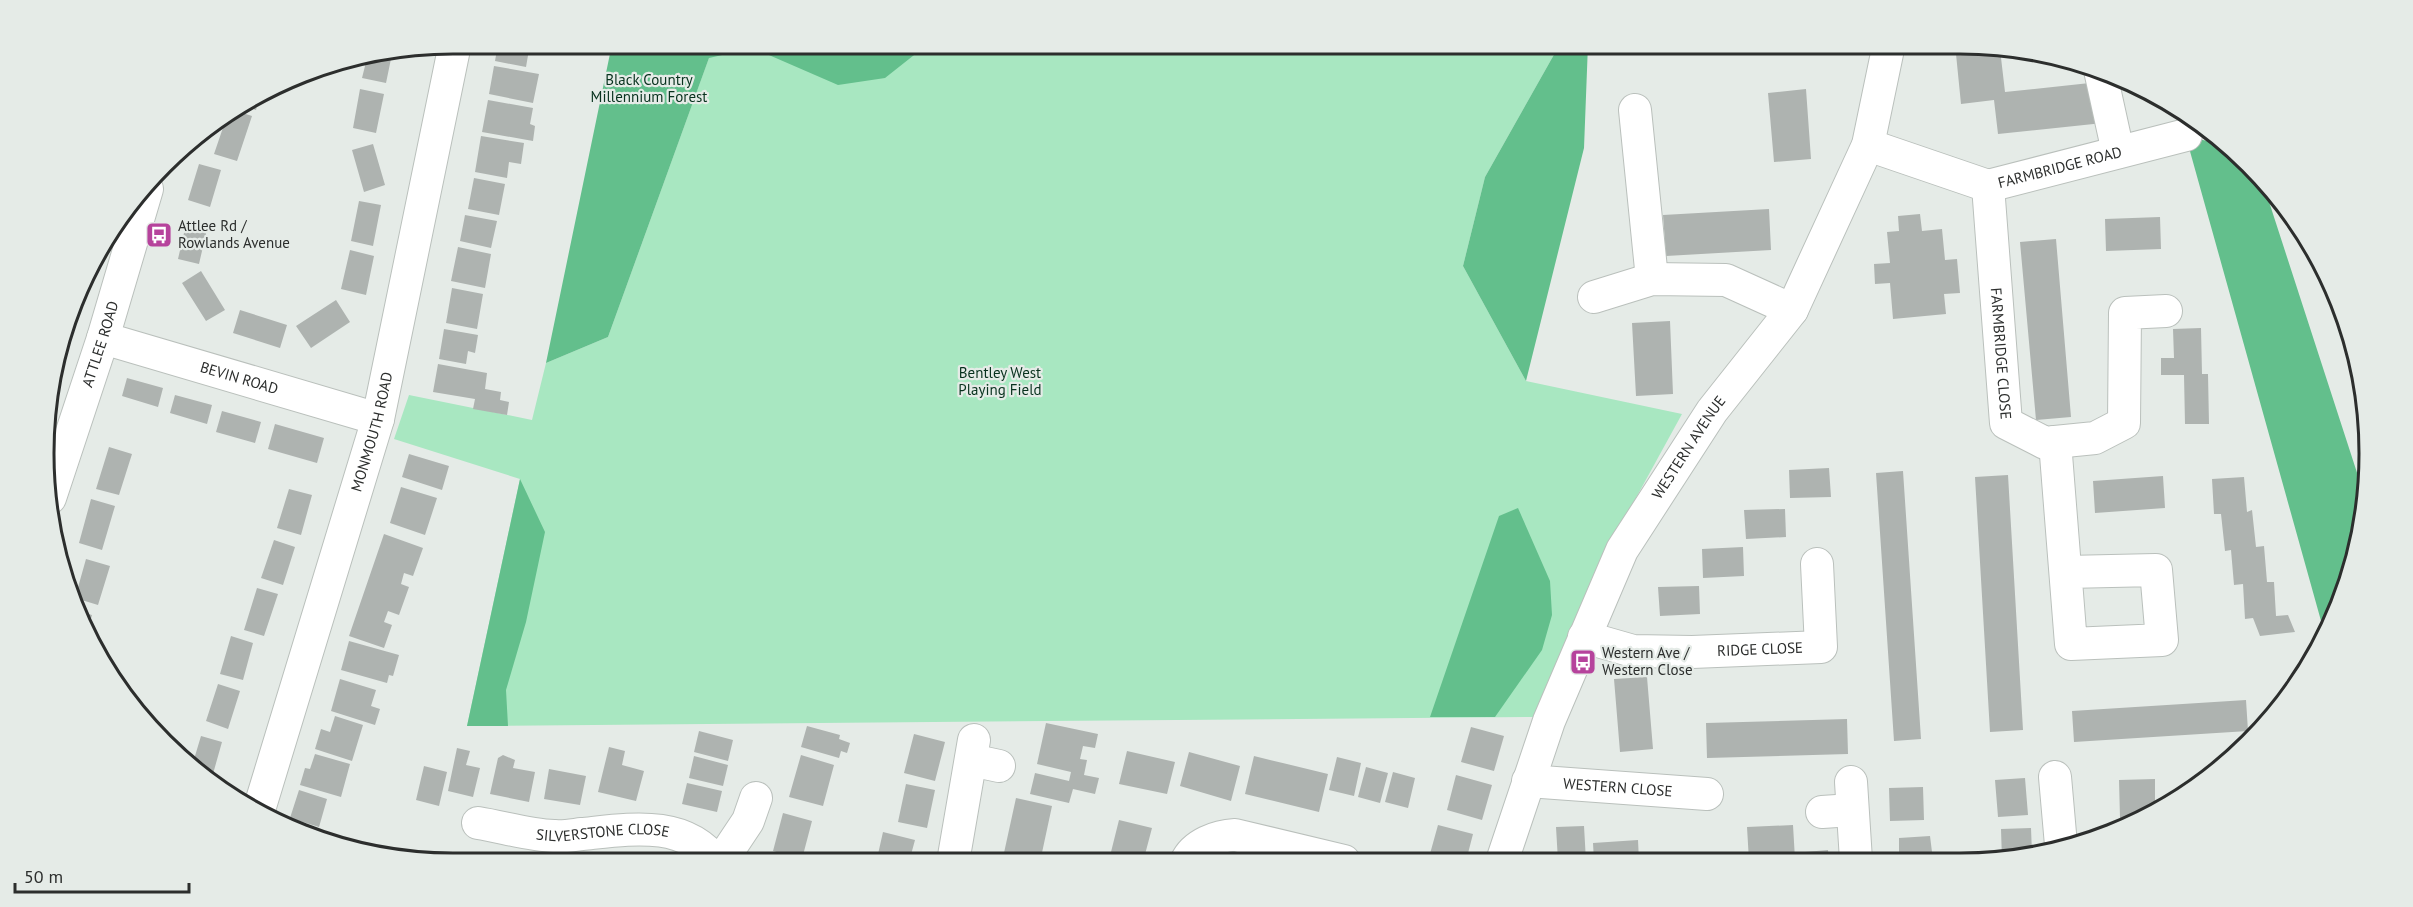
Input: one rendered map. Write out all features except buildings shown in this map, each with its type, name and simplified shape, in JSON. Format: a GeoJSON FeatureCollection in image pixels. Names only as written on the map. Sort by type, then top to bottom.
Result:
{"type":"FeatureCollection","features":[{"type":"Feature","properties":{"kind":"street","name":"MONMOUTH ROAD"},"geometry":{"type":"LineString","coordinates":[[261,803],[378,419],[453,54]]}},
{"type":"Feature","properties":{"kind":"street","name":"WESTERN AVENUE"},"geometry":{"type":"LineString","coordinates":[[1505,853],[1550,720],[1622,550],[1712,411],[1792,310],[1868,145],[1887,54]]}},
{"type":"Feature","properties":{"kind":"street"},"geometry":{"type":"LineString","coordinates":[[2102,80],[2118,153]]}},
{"type":"Feature","properties":{"kind":"street"},"geometry":{"type":"LineString","coordinates":[[1635,110],[1652,279]]}},
{"type":"Feature","properties":{"kind":"street","name":"FARMBRIDGE ROAD"},"geometry":{"type":"LineString","coordinates":[[1868,145],[1988,186],[2186,135]]}},
{"type":"Feature","properties":{"kind":"street","name":"FARMBRIDGE CLOSE"},"geometry":{"type":"LineString","coordinates":[[1988,186],[2006,423],[2046,443],[2095,438],[2124,423],[2125,313],[2166,311]]}},
{"type":"Feature","properties":{"kind":"street","name":"ATTLEE ROAD"},"geometry":{"type":"LineString","coordinates":[[55,482],[102,338],[124,232],[132,216]]}},
{"type":"Feature","properties":{"kind":"street"},"geometry":{"type":"LineString","coordinates":[[1594,297],[1652,279],[1726,280],[1792,310]]}},
{"type":"Feature","properties":{"kind":"street","name":"BEVIN ROAD"},"geometry":{"type":"LineString","coordinates":[[102,338],[378,419]]}},
{"type":"Feature","properties":{"kind":"street"},"geometry":{"type":"LineString","coordinates":[[2055,442],[2067,572]]}},
{"type":"Feature","properties":{"kind":"street","name":"RIDGE CLOSE"},"geometry":{"type":"LineString","coordinates":[[1584,637],[1633,651],[1692,652],[1821,647],[1817,564]]}},
{"type":"Feature","properties":{"kind":"street"},"geometry":{"type":"LineString","coordinates":[[955,853],[982,755]]}},
{"type":"Feature","properties":{"kind":"street"},"geometry":{"type":"LineString","coordinates":[[2055,777],[2061,840]]}},
{"type":"Feature","properties":{"kind":"street","name":"WESTERN CLOSE"},"geometry":{"type":"LineString","coordinates":[[1528,781],[1707,794]]}},
{"type":"Feature","properties":{"kind":"street","name":"SILVERSTONE CLOSE"},"geometry":{"type":"LineString","coordinates":[[726,853],[748,821],[756,798]]}},
{"type":"Feature","properties":{"kind":"street"},"geometry":{"type":"LineString","coordinates":[[1842,801],[1854,853]]}},
{"type":"Feature","properties":{"kind":"street","name":"SILVERSTONE CLOSE"},"geometry":{"type":"LineString","coordinates":[[477,823],[555,837],[632,829],[668,830],[690,839],[711,853]]}},
{"type":"Feature","properties":{"kind":"street"},"geometry":{"type":"LineString","coordinates":[[1192,853],[1219,836],[1234,835],[1310,853]]}},
{"type":"Feature","properties":{"kind":"green space","name":"Black Country Millennium Forest"},"geometry":{"type":"Polygon","coordinates":[[[610,54],[727,54],[709,58],[608,337],[546,363],[610,54]]]}},
{"type":"Feature","properties":{"kind":"green space","name":"Bentley West Playing Field"},"geometry":{"type":"Polygon","coordinates":[[[710,54],[866,54],[880,58],[882,54],[1554,54],[1485,177],[1463,266],[1526,381],[1682,414],[1620,527],[1577,615],[1535,717],[467,726],[520,479],[394,439],[409,395],[532,420],[546,363],[608,337],[710,54]]]}},
{"type":"Feature","properties":{"kind":"green space","name":"Black Country Millennium Forest"},"geometry":{"type":"Polygon","coordinates":[[[767,54],[915,54],[885,78],[838,85],[767,54]]]}},
{"type":"Feature","properties":{"kind":"green space"},"geometry":{"type":"Polygon","coordinates":[[[1554,54],[1588,54],[1584,148],[1526,381],[1463,266],[1485,177],[1554,54]]]}},
{"type":"Feature","properties":{"kind":"green space"},"geometry":{"type":"Polygon","coordinates":[[[2186,137],[2208,141],[2242,171],[2269,201],[2358,476],[2356,506],[2345,557],[2338,582],[2321,622],[2186,137]]]}},
{"type":"Feature","properties":{"kind":"green space"},"geometry":{"type":"Polygon","coordinates":[[[520,479],[545,532],[526,622],[506,690],[508,726],[467,726],[520,479]]]}},
{"type":"Feature","properties":{"kind":"green space"},"geometry":{"type":"Polygon","coordinates":[[[1518,508],[1550,581],[1552,615],[1542,650],[1495,717],[1430,717],[1499,516],[1518,508]]]}},
{"type":"Feature","properties":{"kind":"place","name":"Attlee Rd / Rowlands Avenue"},"geometry":{"type":"Point","coordinates":[159,235]}},
{"type":"Feature","properties":{"kind":"place","name":"Western Ave / Western Close"},"geometry":{"type":"Point","coordinates":[1583,662]}}]}
